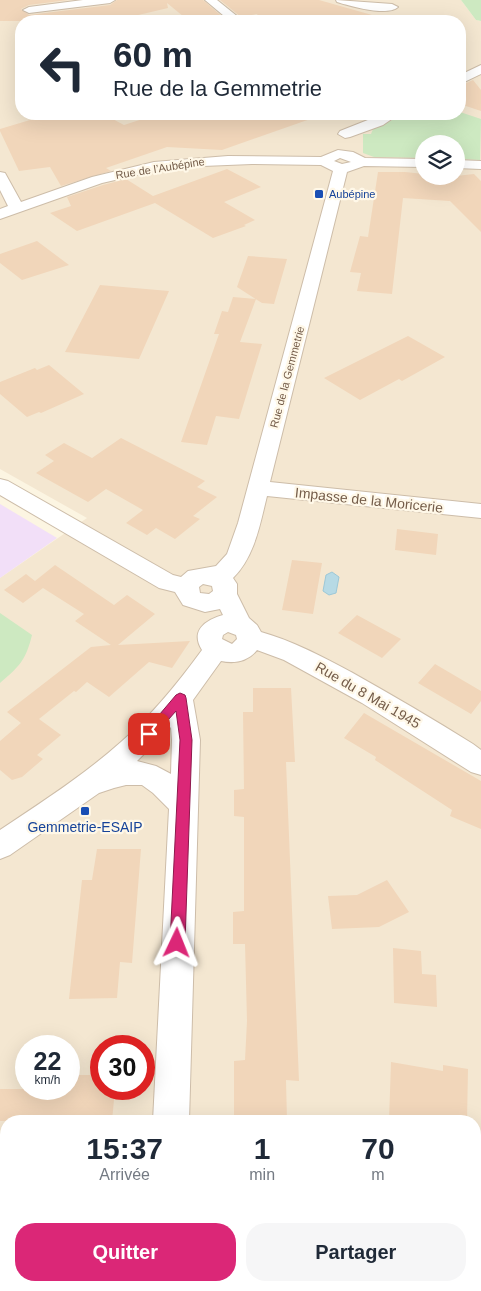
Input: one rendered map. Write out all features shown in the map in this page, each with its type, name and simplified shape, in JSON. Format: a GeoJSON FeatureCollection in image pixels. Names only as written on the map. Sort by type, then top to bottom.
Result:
{"type":"FeatureCollection","features":[{"type":"Feature","properties":{"kind":"street"},"geometry":{"type":"LineString","coordinates":[[29,10],[110,0]]}},
{"type":"Feature","properties":{"kind":"street"},"geometry":{"type":"LineString","coordinates":[[210,0],[229,15]]}},
{"type":"Feature","properties":{"kind":"street"},"geometry":{"type":"LineString","coordinates":[[341,0],[361,6],[392,7]]}},
{"type":"Feature","properties":{"kind":"street"},"geometry":{"type":"LineString","coordinates":[[466,77],[481,69]]}},
{"type":"Feature","properties":{"kind":"street","name":"Rue de la Gemmetrie"},"geometry":{"type":"LineString","coordinates":[[221,585],[226,572],[237,557],[258,488],[337,161],[346,144],[347,120]]}},
{"type":"Feature","properties":{"kind":"street"},"geometry":{"type":"LineString","coordinates":[[345,134],[381,120]]}},
{"type":"Feature","properties":{"kind":"street","name":"Rue de l’Aubépine"},"geometry":{"type":"LineString","coordinates":[[0,214],[110,176],[160,166],[242,158],[337,161]]}},
{"type":"Feature","properties":{"kind":"street"},"geometry":{"type":"LineString","coordinates":[[337,161],[356,166],[359,162],[415,163]]}},
{"type":"Feature","properties":{"kind":"street"},"geometry":{"type":"LineString","coordinates":[[465,164],[481,165]]}},
{"type":"Feature","properties":{"kind":"street"},"geometry":{"type":"LineString","coordinates":[[0,176],[17,208]]}},
{"type":"Feature","properties":{"kind":"street"},"geometry":{"type":"LineString","coordinates":[[0,486],[167,582],[210,603],[222,598],[221,585]]}},
{"type":"Feature","properties":{"kind":"street","name":"Impasse de la Moricerie"},"geometry":{"type":"LineString","coordinates":[[258,488],[481,511]]}},
{"type":"Feature","properties":{"kind":"street"},"geometry":{"type":"LineString","coordinates":[[191,594],[213,641],[230,654],[247,646],[245,631],[221,585]]}},
{"type":"Feature","properties":{"kind":"street","name":"Rue du 8 Mai 1945"},"geometry":{"type":"LineString","coordinates":[[245,631],[306,660],[378,699],[481,764]]}},
{"type":"Feature","properties":{"kind":"street"},"geometry":{"type":"LineString","coordinates":[[0,846],[91,783],[149,734],[180,698],[213,641]]}},
{"type":"Feature","properties":{"kind":"street"},"geometry":{"type":"LineString","coordinates":[[171,1115],[186,740],[180,698]]}},
{"type":"Feature","properties":{"kind":"street"},"geometry":{"type":"LineString","coordinates":[[91,783],[124,772],[142,773],[154,776],[183,805]]}},
{"type":"Feature","properties":{"kind":"shaded area"},"geometry":{"type":"Polygon","coordinates":[[[0,0],[461,0],[476,20],[481,21],[481,1115],[0,1115],[0,578],[87,518],[0,469],[0,0]]]}},
{"type":"Feature","properties":{"kind":"shaded area"},"geometry":{"type":"Polygon","coordinates":[[[0,504],[57,538],[0,578],[0,504]]]}},
{"type":"Feature","properties":{"kind":"green space"},"geometry":{"type":"Polygon","coordinates":[[[461,0],[481,0],[481,21],[476,20],[461,0]]]}},
{"type":"Feature","properties":{"kind":"green space"},"geometry":{"type":"Polygon","coordinates":[[[466,114],[481,119],[480,160],[465,159],[465,135],[415,135],[415,158],[374,157],[363,153],[363,134],[371,134],[373,129],[392,120],[466,120],[466,114]]]}},
{"type":"Feature","properties":{"kind":"green space"},"geometry":{"type":"Polygon","coordinates":[[[0,613],[32,635],[21,662],[0,683],[0,613]]]}},
{"type":"Feature","properties":{"kind":"water"},"geometry":{"type":"Polygon","coordinates":[[[332,572],[339,577],[336,593],[329,595],[323,591],[326,575],[332,572]]]}},
{"type":"Feature","properties":{"kind":"building"},"geometry":{"type":"Polygon","coordinates":[[[0,0],[68,0],[29,5],[21,9],[29,15],[15,15],[15,21],[0,21],[0,0]]]}},
{"type":"Feature","properties":{"kind":"building"},"geometry":{"type":"Polygon","coordinates":[[[117,0],[203,0],[220,15],[182,15],[167,3],[168,8],[138,15],[29,15],[110,5],[117,0]]]}},
{"type":"Feature","properties":{"kind":"building"},"geometry":{"type":"Polygon","coordinates":[[[220,0],[319,0],[372,15],[257,14],[239,15],[220,0]]]}},
{"type":"Feature","properties":{"kind":"building"},"geometry":{"type":"Polygon","coordinates":[[[473,80],[481,90],[481,111],[466,106],[466,83],[473,80]]]}},
{"type":"Feature","properties":{"kind":"building"},"geometry":{"type":"Polygon","coordinates":[[[30,120],[114,120],[124,125],[139,120],[307,120],[222,150],[167,147],[106,168],[111,171],[61,186],[50,167],[19,171],[0,129],[30,120]]]}},
{"type":"Feature","properties":{"kind":"building"},"geometry":{"type":"Polygon","coordinates":[[[227,169],[261,187],[224,202],[255,220],[244,225],[246,226],[213,238],[155,203],[77,231],[50,213],[71,206],[67,197],[126,179],[153,196],[227,169]]]}},
{"type":"Feature","properties":{"kind":"building"},"geometry":{"type":"Polygon","coordinates":[[[378,172],[415,173],[415,185],[465,185],[465,175],[474,174],[481,181],[481,232],[450,201],[403,198],[392,294],[357,291],[361,273],[350,272],[360,236],[368,237],[378,172]]]}},
{"type":"Feature","properties":{"kind":"building"},"geometry":{"type":"Polygon","coordinates":[[[37,241],[69,265],[22,280],[0,263],[0,254],[37,241]]]}},
{"type":"Feature","properties":{"kind":"building"},"geometry":{"type":"Polygon","coordinates":[[[248,256],[287,259],[274,304],[262,303],[237,287],[248,256]]]}},
{"type":"Feature","properties":{"kind":"building"},"geometry":{"type":"Polygon","coordinates":[[[100,285],[169,291],[139,359],[65,352],[100,285]]]}},
{"type":"Feature","properties":{"kind":"building"},"geometry":{"type":"Polygon","coordinates":[[[233,297],[256,299],[240,342],[262,344],[239,419],[216,416],[207,445],[181,442],[219,334],[214,334],[222,311],[228,312],[233,297]]]}},
{"type":"Feature","properties":{"kind":"building"},"geometry":{"type":"Polygon","coordinates":[[[408,336],[445,357],[402,381],[399,379],[360,400],[324,378],[408,336]]]}},
{"type":"Feature","properties":{"kind":"building"},"geometry":{"type":"Polygon","coordinates":[[[49,365],[84,394],[41,413],[39,412],[27,417],[0,394],[0,382],[35,368],[37,370],[49,365]]]}},
{"type":"Feature","properties":{"kind":"building"},"geometry":{"type":"Polygon","coordinates":[[[121,438],[205,481],[197,487],[217,497],[193,516],[200,519],[175,539],[156,528],[147,535],[126,523],[143,510],[106,489],[88,502],[36,473],[54,461],[45,455],[64,443],[92,458],[121,438]]]}},
{"type":"Feature","properties":{"kind":"building"},"geometry":{"type":"Polygon","coordinates":[[[397,529],[438,534],[436,555],[395,550],[397,529]]]}},
{"type":"Feature","properties":{"kind":"building"},"geometry":{"type":"Polygon","coordinates":[[[292,560],[322,563],[313,614],[282,610],[292,560]]]}},
{"type":"Feature","properties":{"kind":"building"},"geometry":{"type":"Polygon","coordinates":[[[55,565],[114,605],[127,595],[155,614],[118,645],[190,641],[172,668],[149,662],[109,697],[87,682],[76,692],[74,691],[39,719],[61,735],[37,755],[43,759],[22,777],[12,780],[0,770],[0,741],[21,723],[7,712],[91,647],[111,645],[75,621],[84,614],[43,588],[23,603],[4,590],[26,574],[35,581],[55,565]]]}},
{"type":"Feature","properties":{"kind":"building"},"geometry":{"type":"Polygon","coordinates":[[[357,615],[401,639],[382,658],[338,633],[357,615]]]}},
{"type":"Feature","properties":{"kind":"building"},"geometry":{"type":"Polygon","coordinates":[[[435,664],[481,691],[481,701],[471,714],[418,683],[435,664]]]}},
{"type":"Feature","properties":{"kind":"building"},"geometry":{"type":"Polygon","coordinates":[[[253,688],[291,688],[295,762],[286,762],[299,1081],[286,1080],[287,1115],[234,1115],[234,1061],[245,1060],[247,1021],[245,944],[233,944],[233,912],[244,911],[244,817],[234,816],[234,790],[244,789],[243,712],[253,712],[253,688]]]}},
{"type":"Feature","properties":{"kind":"building"},"geometry":{"type":"Polygon","coordinates":[[[364,713],[481,781],[481,829],[450,816],[452,810],[375,760],[376,757],[344,738],[364,713]]]}},
{"type":"Feature","properties":{"kind":"building"},"geometry":{"type":"Polygon","coordinates":[[[97,849],[141,849],[132,963],[120,962],[117,998],[69,999],[82,880],[92,880],[97,849]]]}},
{"type":"Feature","properties":{"kind":"building"},"geometry":{"type":"Polygon","coordinates":[[[387,880],[409,912],[379,927],[332,929],[328,896],[357,895],[387,880]]]}},
{"type":"Feature","properties":{"kind":"building"},"geometry":{"type":"Polygon","coordinates":[[[393,948],[421,951],[422,974],[436,975],[437,1007],[394,1003],[393,948]]]}},
{"type":"Feature","properties":{"kind":"building"},"geometry":{"type":"Polygon","coordinates":[[[391,1062],[443,1071],[443,1065],[468,1069],[467,1115],[389,1115],[391,1062]]]}},
{"type":"Feature","properties":{"kind":"building"},"geometry":{"type":"Polygon","coordinates":[[[80,1075],[90,1075],[90,1100],[114,1100],[113,1115],[0,1115],[0,1089],[15,1089],[15,1100],[80,1100],[80,1075]]]}},
{"type":"Feature","properties":{"kind":"place","name":"Aubépine"},"geometry":{"type":"Point","coordinates":[319,194]}},
{"type":"Feature","properties":{"kind":"place","name":"Gemmetrie-ESAIP"},"geometry":{"type":"Point","coordinates":[85,811]}},
{"type":"Feature","properties":{"kind":"route"},"geometry":{"type":"LineString","coordinates":[[149,734],[180,698],[186,740],[177,943]]}}]}
